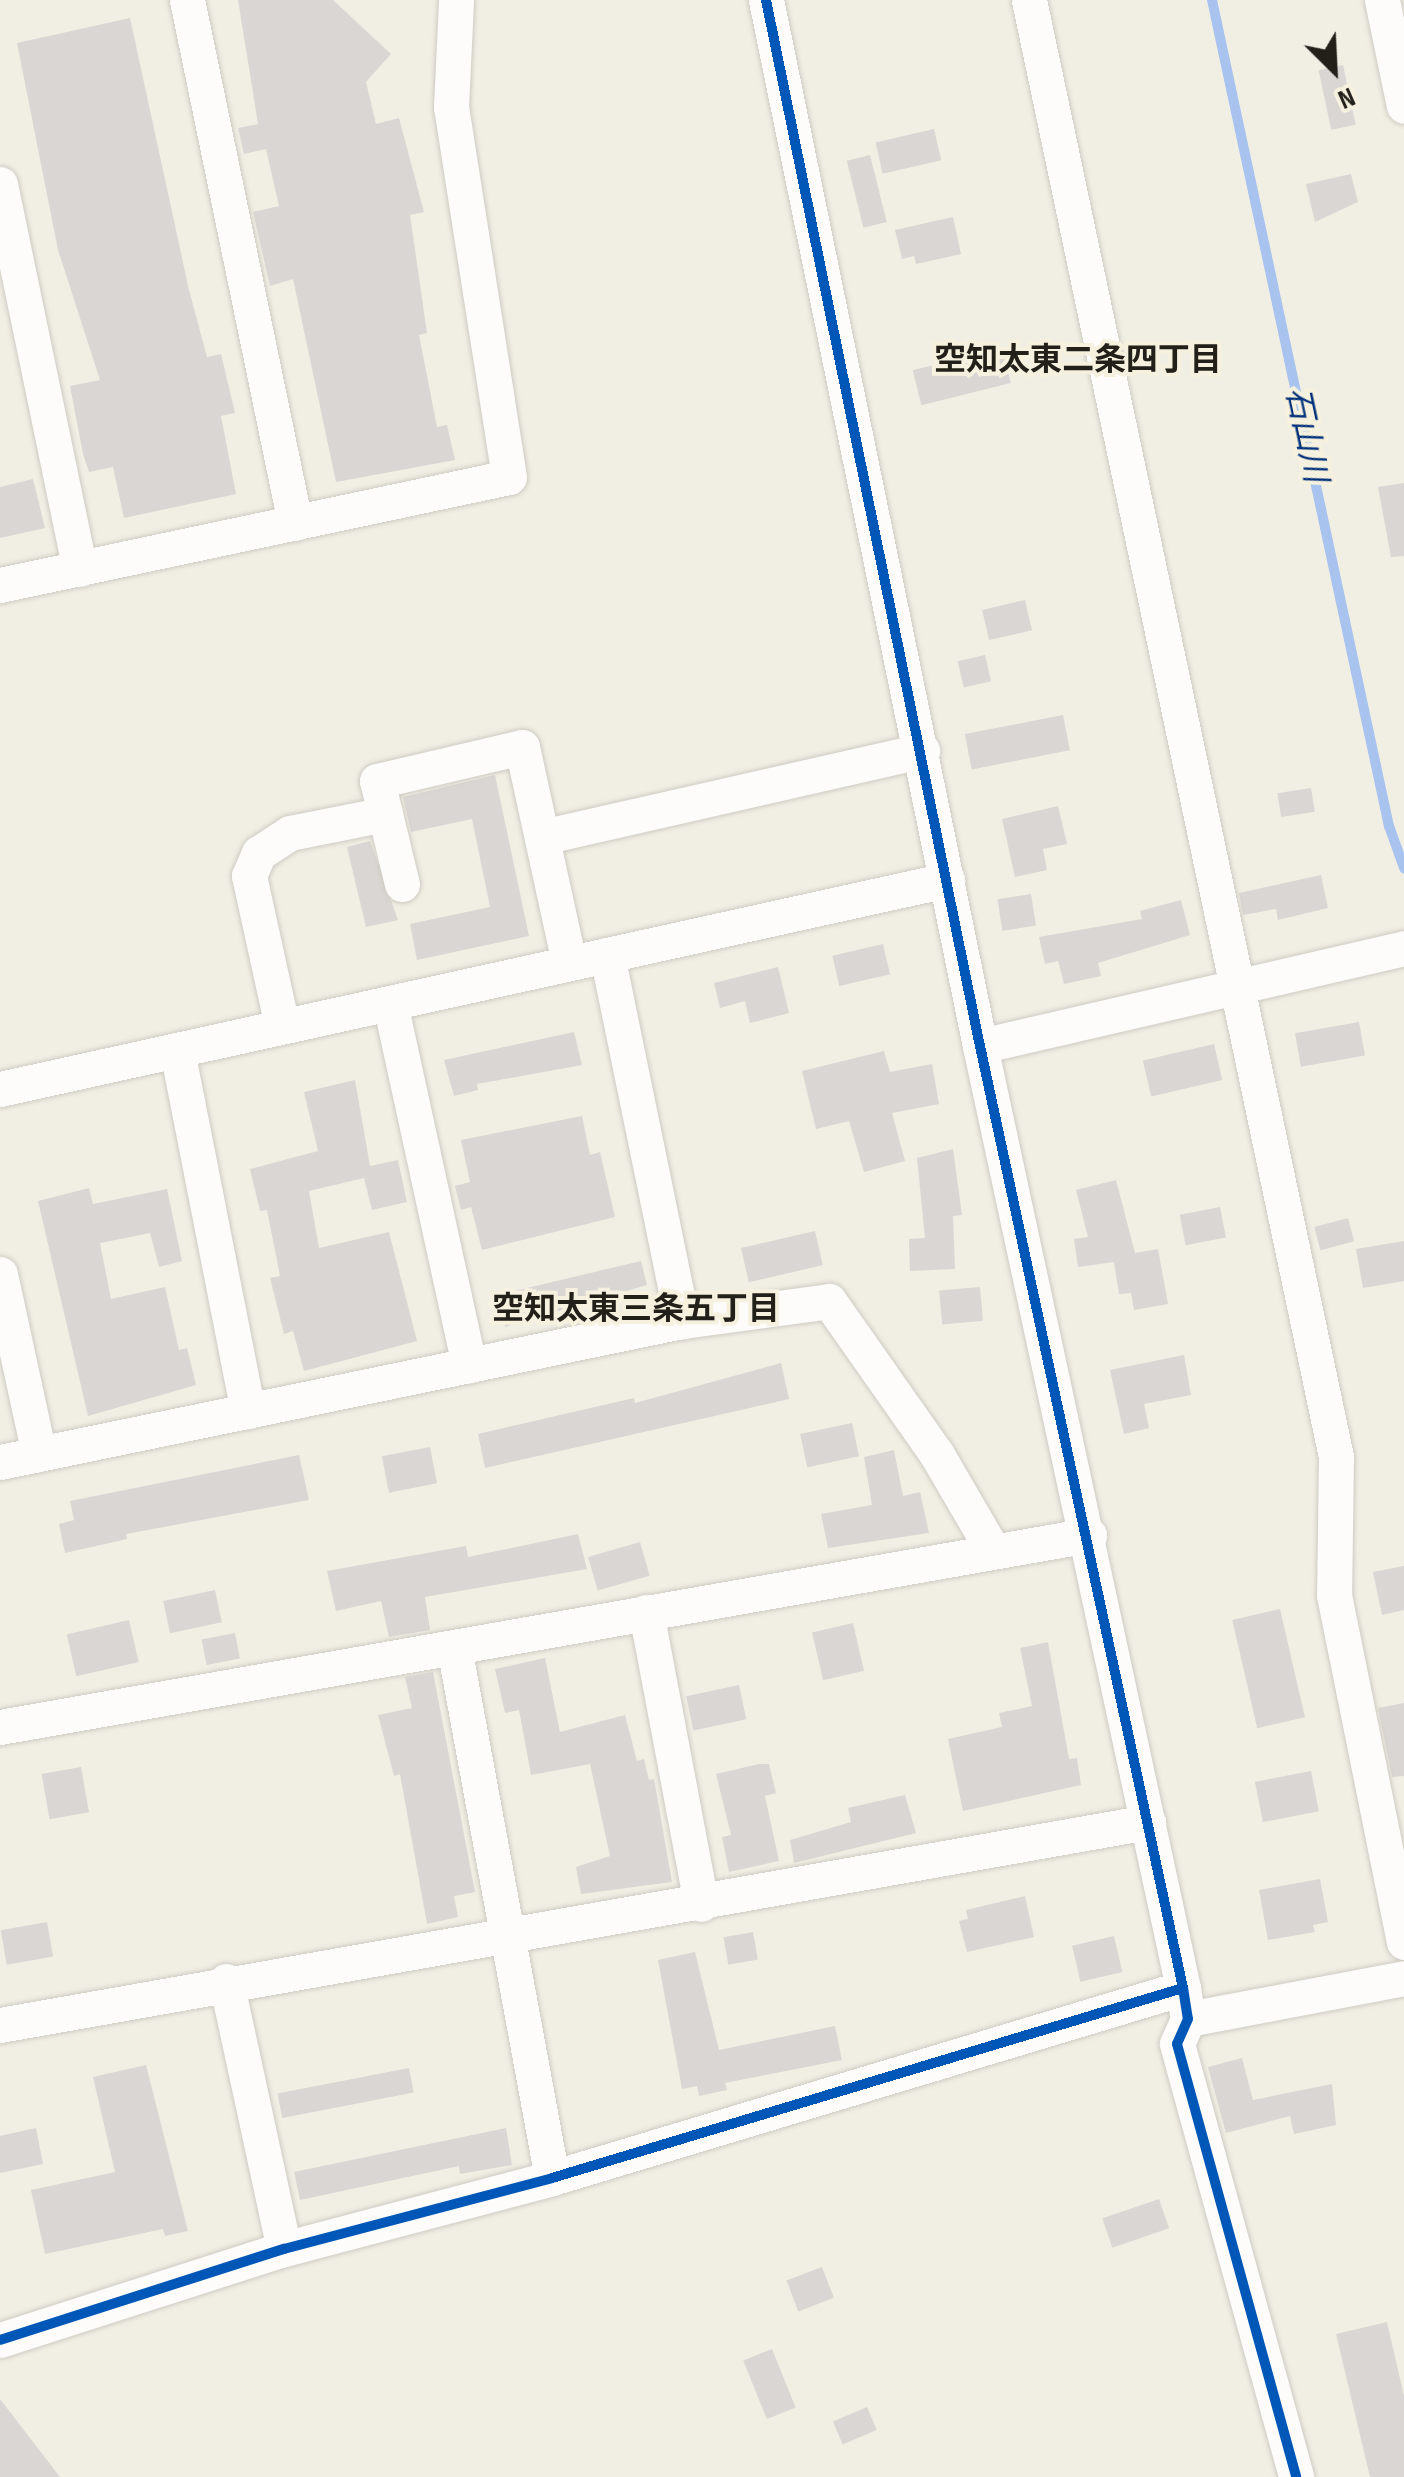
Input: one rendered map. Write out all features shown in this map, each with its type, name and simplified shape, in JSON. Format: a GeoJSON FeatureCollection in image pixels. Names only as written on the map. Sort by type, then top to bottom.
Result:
{"type":"FeatureCollection","features":[{"type":"Feature","properties":{"kind":"street"},"geometry":{"type":"LineString","coordinates":[[187,0],[295,523]]}},
{"type":"Feature","properties":{"kind":"street"},"geometry":{"type":"LineString","coordinates":[[0,585],[508,477],[451,107],[456,0]]}},
{"type":"Feature","properties":{"kind":"street"},"geometry":{"type":"LineString","coordinates":[[766,0],[980,1046],[1089,1535],[1185,2004],[1176,2044],[1296,2477]]}},
{"type":"Feature","properties":{"kind":"street"},"geometry":{"type":"LineString","coordinates":[[1029,0],[1336,1457],[1334,1594],[1404,1942]]}},
{"type":"Feature","properties":{"kind":"street"},"geometry":{"type":"LineString","coordinates":[[1382,0],[1404,106]]}},
{"type":"Feature","properties":{"kind":"street"},"geometry":{"type":"LineString","coordinates":[[0,184],[80,569]]}},
{"type":"Feature","properties":{"kind":"street"},"geometry":{"type":"LineString","coordinates":[[402,884],[376,780],[522,747],[570,963]]}},
{"type":"Feature","properties":{"kind":"street"},"geometry":{"type":"LineString","coordinates":[[542,837],[922,751]]}},
{"type":"Feature","properties":{"kind":"street"},"geometry":{"type":"LineString","coordinates":[[282,1026],[249,876],[259,853],[290,833],[385,814]]}},
{"type":"Feature","properties":{"kind":"street"},"geometry":{"type":"LineString","coordinates":[[0,1088],[947,880]]}},
{"type":"Feature","properties":{"kind":"street"},"geometry":{"type":"LineString","coordinates":[[980,1046],[1404,948]]}},
{"type":"Feature","properties":{"kind":"street"},"geometry":{"type":"LineString","coordinates":[[607,955],[682,1321]]}},
{"type":"Feature","properties":{"kind":"street"},"geometry":{"type":"LineString","coordinates":[[390,1003],[469,1365]]}},
{"type":"Feature","properties":{"kind":"street"},"geometry":{"type":"LineString","coordinates":[[176,1050],[248,1411]]}},
{"type":"Feature","properties":{"kind":"street"},"geometry":{"type":"LineString","coordinates":[[0,1274],[39,1454]]}},
{"type":"Feature","properties":{"kind":"street"},"geometry":{"type":"LineString","coordinates":[[0,1462],[682,1321],[829,1300],[936,1453],[994,1551]]}},
{"type":"Feature","properties":{"kind":"street"},"geometry":{"type":"LineString","coordinates":[[0,1727],[1089,1535]]}},
{"type":"Feature","properties":{"kind":"street"},"geometry":{"type":"LineString","coordinates":[[646,1612],[701,1904]]}},
{"type":"Feature","properties":{"kind":"street"},"geometry":{"type":"LineString","coordinates":[[454,1648],[552,2178]]}},
{"type":"Feature","properties":{"kind":"street"},"geometry":{"type":"LineString","coordinates":[[0,2025],[226,1981],[508,1940],[1148,1822]]}},
{"type":"Feature","properties":{"kind":"street"},"geometry":{"type":"LineString","coordinates":[[0,2340],[284,2249],[1185,2004],[1404,1978]]}},
{"type":"Feature","properties":{"kind":"street"},"geometry":{"type":"LineString","coordinates":[[226,1981],[284,2249]]}},
{"type":"Feature","properties":{"kind":"building"},"geometry":{"type":"Polygon","coordinates":[[[238,0],[333,0],[391,54],[366,82],[376,124],[399,118],[424,212],[410,215],[427,333],[419,335],[437,427],[447,425],[455,460],[336,482],[293,279],[270,286],[253,212],[279,206],[266,149],[244,154],[238,128],[258,124],[238,0]]]}},
{"type":"Feature","properties":{"kind":"building"},"geometry":{"type":"Polygon","coordinates":[[[130,18],[189,290],[207,357],[221,354],[235,413],[221,416],[236,494],[124,518],[113,467],[89,472],[83,454],[70,386],[100,380],[58,250],[17,43],[130,18]]]}},
{"type":"Feature","properties":{"kind":"building"},"geometry":{"type":"Polygon","coordinates":[[[1343,65],[1356,125],[1331,130],[1319,70],[1343,65]]]}},
{"type":"Feature","properties":{"kind":"building"},"geometry":{"type":"Polygon","coordinates":[[[934,129],[941,160],[883,174],[876,142],[934,129]]]}},
{"type":"Feature","properties":{"kind":"building"},"geometry":{"type":"Polygon","coordinates":[[[870,155],[887,222],[863,228],[847,161],[870,155]]]}},
{"type":"Feature","properties":{"kind":"building"},"geometry":{"type":"Polygon","coordinates":[[[1351,174],[1358,202],[1315,222],[1306,184],[1351,174]]]}},
{"type":"Feature","properties":{"kind":"building"},"geometry":{"type":"Polygon","coordinates":[[[953,217],[961,254],[916,264],[914,256],[902,259],[895,230],[953,217]]]}},
{"type":"Feature","properties":{"kind":"building"},"geometry":{"type":"Polygon","coordinates":[[[1002,348],[1011,383],[921,405],[913,370],[1002,348]]]}},
{"type":"Feature","properties":{"kind":"building"},"geometry":{"type":"Polygon","coordinates":[[[33,479],[45,528],[0,538],[0,487],[33,479]]]}},
{"type":"Feature","properties":{"kind":"building"},"geometry":{"type":"Polygon","coordinates":[[[1404,483],[1404,556],[1391,557],[1378,487],[1404,483]]]}},
{"type":"Feature","properties":{"kind":"building"},"geometry":{"type":"Polygon","coordinates":[[[1025,600],[1032,630],[989,640],[982,610],[1025,600]]]}},
{"type":"Feature","properties":{"kind":"building"},"geometry":{"type":"Polygon","coordinates":[[[985,655],[991,681],[964,688],[958,661],[985,655]]]}},
{"type":"Feature","properties":{"kind":"building"},"geometry":{"type":"Polygon","coordinates":[[[1063,715],[1070,750],[972,769],[965,734],[1063,715]]]}},
{"type":"Feature","properties":{"kind":"building"},"geometry":{"type":"Polygon","coordinates":[[[495,775],[529,936],[417,960],[410,924],[490,907],[472,819],[411,832],[403,797],[495,775]]]}},
{"type":"Feature","properties":{"kind":"building"},"geometry":{"type":"Polygon","coordinates":[[[1311,788],[1315,812],[1281,817],[1277,793],[1311,788]]]}},
{"type":"Feature","properties":{"kind":"building"},"geometry":{"type":"Polygon","coordinates":[[[1058,806],[1067,844],[1043,849],[1047,870],[1015,877],[1002,819],[1058,806]]]}},
{"type":"Feature","properties":{"kind":"building"},"geometry":{"type":"Polygon","coordinates":[[[370,841],[398,920],[366,927],[347,847],[370,841]]]}},
{"type":"Feature","properties":{"kind":"building"},"geometry":{"type":"Polygon","coordinates":[[[1321,875],[1328,908],[1278,920],[1276,909],[1243,915],[1239,893],[1321,875]]]}},
{"type":"Feature","properties":{"kind":"building"},"geometry":{"type":"Polygon","coordinates":[[[1031,894],[1036,926],[1002,931],[997,899],[1031,894]]]}},
{"type":"Feature","properties":{"kind":"building"},"geometry":{"type":"Polygon","coordinates":[[[1181,900],[1190,935],[1098,963],[1101,976],[1064,984],[1058,961],[1045,964],[1039,937],[1142,919],[1140,911],[1181,900]]]}},
{"type":"Feature","properties":{"kind":"building"},"geometry":{"type":"Polygon","coordinates":[[[883,944],[890,974],[839,986],[832,956],[883,944]]]}},
{"type":"Feature","properties":{"kind":"building"},"geometry":{"type":"Polygon","coordinates":[[[778,967],[789,1013],[750,1023],[745,1001],[720,1008],[714,983],[778,967]]]}},
{"type":"Feature","properties":{"kind":"building"},"geometry":{"type":"Polygon","coordinates":[[[1359,1022],[1365,1055],[1301,1067],[1295,1033],[1359,1022]]]}},
{"type":"Feature","properties":{"kind":"building"},"geometry":{"type":"Polygon","coordinates":[[[574,1032],[582,1065],[477,1084],[478,1090],[454,1096],[444,1060],[574,1032]]]}},
{"type":"Feature","properties":{"kind":"building"},"geometry":{"type":"Polygon","coordinates":[[[1214,1044],[1222,1080],[1151,1096],[1143,1060],[1214,1044]]]}},
{"type":"Feature","properties":{"kind":"building"},"geometry":{"type":"Polygon","coordinates":[[[884,1051],[890,1072],[932,1064],[939,1104],[892,1113],[905,1161],[864,1172],[849,1121],[816,1129],[802,1071],[884,1051]]]}},
{"type":"Feature","properties":{"kind":"building"},"geometry":{"type":"Polygon","coordinates":[[[355,1080],[370,1166],[398,1160],[407,1202],[372,1210],[364,1178],[309,1191],[319,1248],[389,1232],[417,1341],[304,1371],[293,1331],[284,1334],[270,1278],[280,1276],[267,1210],[260,1211],[250,1169],[318,1151],[304,1092],[355,1080]]]}},
{"type":"Feature","properties":{"kind":"building"},"geometry":{"type":"Polygon","coordinates":[[[582,1116],[590,1155],[600,1152],[615,1217],[482,1250],[471,1207],[461,1210],[455,1186],[470,1182],[461,1140],[582,1116]]]}},
{"type":"Feature","properties":{"kind":"building"},"geometry":{"type":"Polygon","coordinates":[[[953,1149],[962,1215],[953,1216],[955,1269],[910,1271],[909,1239],[925,1238],[917,1158],[953,1149]]]}},
{"type":"Feature","properties":{"kind":"building"},"geometry":{"type":"Polygon","coordinates":[[[1116,1180],[1135,1253],[1158,1249],[1168,1304],[1134,1310],[1131,1293],[1119,1294],[1114,1262],[1078,1267],[1074,1239],[1088,1237],[1076,1190],[1116,1180]]]}},
{"type":"Feature","properties":{"kind":"building"},"geometry":{"type":"Polygon","coordinates":[[[89,1188],[93,1204],[167,1189],[182,1261],[159,1267],[150,1233],[100,1243],[111,1299],[165,1287],[179,1350],[187,1348],[196,1385],[88,1416],[38,1201],[89,1188]]]}},
{"type":"Feature","properties":{"kind":"building"},"geometry":{"type":"Polygon","coordinates":[[[1220,1207],[1226,1237],[1186,1245],[1180,1215],[1220,1207]]]}},
{"type":"Feature","properties":{"kind":"building"},"geometry":{"type":"Polygon","coordinates":[[[1348,1218],[1354,1241],[1320,1250],[1314,1227],[1348,1218]]]}},
{"type":"Feature","properties":{"kind":"building"},"geometry":{"type":"Polygon","coordinates":[[[815,1231],[823,1265],[749,1282],[741,1248],[815,1231]]]}},
{"type":"Feature","properties":{"kind":"building"},"geometry":{"type":"Polygon","coordinates":[[[1404,1241],[1404,1281],[1363,1288],[1356,1249],[1404,1241]]]}},
{"type":"Feature","properties":{"kind":"building"},"geometry":{"type":"Polygon","coordinates":[[[641,1261],[647,1285],[505,1327],[497,1295],[641,1261]]]}},
{"type":"Feature","properties":{"kind":"building"},"geometry":{"type":"Polygon","coordinates":[[[980,1287],[983,1321],[942,1324],[939,1291],[980,1287]]]}},
{"type":"Feature","properties":{"kind":"building"},"geometry":{"type":"Polygon","coordinates":[[[1184,1355],[1191,1395],[1144,1404],[1149,1428],[1124,1434],[1110,1370],[1184,1355]]]}},
{"type":"Feature","properties":{"kind":"building"},"geometry":{"type":"Polygon","coordinates":[[[781,1363],[789,1399],[485,1468],[478,1434],[634,1398],[635,1403],[781,1363]]]}},
{"type":"Feature","properties":{"kind":"building"},"geometry":{"type":"Polygon","coordinates":[[[852,1423],[859,1456],[807,1467],[800,1434],[852,1423]]]}},
{"type":"Feature","properties":{"kind":"building"},"geometry":{"type":"Polygon","coordinates":[[[430,1447],[437,1483],[389,1493],[382,1456],[430,1447]]]}},
{"type":"Feature","properties":{"kind":"building"},"geometry":{"type":"Polygon","coordinates":[[[894,1450],[903,1496],[920,1492],[929,1533],[828,1548],[821,1514],[872,1505],[864,1457],[894,1450]]]}},
{"type":"Feature","properties":{"kind":"building"},"geometry":{"type":"Polygon","coordinates":[[[299,1455],[309,1500],[126,1534],[127,1539],[65,1553],[59,1524],[74,1520],[70,1501],[299,1455]]]}},
{"type":"Feature","properties":{"kind":"building"},"geometry":{"type":"Polygon","coordinates":[[[578,1534],[587,1569],[425,1597],[430,1630],[389,1637],[381,1601],[336,1611],[327,1571],[466,1546],[468,1557],[578,1534]]]}},
{"type":"Feature","properties":{"kind":"building"},"geometry":{"type":"Polygon","coordinates":[[[640,1542],[650,1576],[598,1591],[588,1557],[640,1542]]]}},
{"type":"Feature","properties":{"kind":"building"},"geometry":{"type":"Polygon","coordinates":[[[1404,1566],[1404,1610],[1382,1615],[1373,1572],[1404,1566]]]}},
{"type":"Feature","properties":{"kind":"building"},"geometry":{"type":"Polygon","coordinates":[[[215,1590],[222,1622],[170,1633],[163,1601],[215,1590]]]}},
{"type":"Feature","properties":{"kind":"building"},"geometry":{"type":"Polygon","coordinates":[[[1280,1609],[1305,1717],[1257,1728],[1232,1620],[1280,1609]]]}},
{"type":"Feature","properties":{"kind":"building"},"geometry":{"type":"Polygon","coordinates":[[[129,1620],[139,1662],[76,1676],[67,1634],[129,1620]]]}},
{"type":"Feature","properties":{"kind":"building"},"geometry":{"type":"Polygon","coordinates":[[[853,1623],[864,1671],[823,1680],[812,1632],[853,1623]]]}},
{"type":"Feature","properties":{"kind":"building"},"geometry":{"type":"Polygon","coordinates":[[[235,1633],[240,1659],[207,1665],[202,1639],[235,1633]]]}},
{"type":"Feature","properties":{"kind":"building"},"geometry":{"type":"Polygon","coordinates":[[[1048,1642],[1069,1759],[1077,1758],[1081,1785],[963,1811],[948,1739],[1002,1727],[999,1713],[1032,1706],[1020,1648],[1048,1642]]]}},
{"type":"Feature","properties":{"kind":"building"},"geometry":{"type":"Polygon","coordinates":[[[545,1658],[560,1732],[625,1715],[637,1761],[644,1759],[649,1780],[654,1779],[672,1882],[581,1894],[576,1867],[610,1856],[590,1764],[531,1775],[519,1710],[505,1713],[495,1669],[545,1658]]]}},
{"type":"Feature","properties":{"kind":"building"},"geometry":{"type":"Polygon","coordinates":[[[433,1672],[475,1892],[454,1896],[458,1917],[427,1924],[400,1774],[394,1776],[378,1715],[412,1708],[405,1677],[433,1672]]]}},
{"type":"Feature","properties":{"kind":"building"},"geometry":{"type":"Polygon","coordinates":[[[739,1685],[746,1719],[693,1730],[686,1696],[739,1685]]]}},
{"type":"Feature","properties":{"kind":"building"},"geometry":{"type":"Polygon","coordinates":[[[1404,1703],[1404,1776],[1392,1777],[1378,1708],[1404,1703]]]}},
{"type":"Feature","properties":{"kind":"building"},"geometry":{"type":"Polygon","coordinates":[[[769,1764],[776,1793],[765,1796],[779,1861],[729,1872],[722,1837],[731,1835],[716,1774],[769,1764]]]}},
{"type":"Feature","properties":{"kind":"building"},"geometry":{"type":"Polygon","coordinates":[[[81,1767],[89,1812],[50,1819],[42,1774],[81,1767]]]}},
{"type":"Feature","properties":{"kind":"building"},"geometry":{"type":"Polygon","coordinates":[[[1311,1771],[1319,1811],[1263,1822],[1255,1782],[1311,1771]]]}},
{"type":"Feature","properties":{"kind":"building"},"geometry":{"type":"Polygon","coordinates":[[[905,1795],[916,1833],[794,1863],[790,1840],[851,1822],[848,1808],[905,1795]]]}},
{"type":"Feature","properties":{"kind":"building"},"geometry":{"type":"Polygon","coordinates":[[[1320,1879],[1328,1922],[1313,1925],[1315,1932],[1268,1940],[1259,1890],[1320,1879]]]}},
{"type":"Feature","properties":{"kind":"building"},"geometry":{"type":"Polygon","coordinates":[[[1025,1896],[1034,1937],[967,1952],[959,1921],[968,1919],[966,1910],[1025,1896]]]}},
{"type":"Feature","properties":{"kind":"building"},"geometry":{"type":"Polygon","coordinates":[[[47,1922],[53,1956],[7,1965],[1,1930],[47,1922]]]}},
{"type":"Feature","properties":{"kind":"building"},"geometry":{"type":"Polygon","coordinates":[[[753,1932],[758,1960],[728,1965],[723,1937],[753,1932]]]}},
{"type":"Feature","properties":{"kind":"building"},"geometry":{"type":"Polygon","coordinates":[[[1114,1936],[1122,1972],[1080,1982],[1072,1946],[1114,1936]]]}},
{"type":"Feature","properties":{"kind":"building"},"geometry":{"type":"Polygon","coordinates":[[[695,1952],[719,2050],[835,2026],[842,2060],[725,2083],[727,2090],[699,2096],[697,2086],[682,2089],[658,1960],[695,1952]]]}},
{"type":"Feature","properties":{"kind":"building"},"geometry":{"type":"Polygon","coordinates":[[[1242,2058],[1253,2100],[1332,2084],[1336,2125],[1294,2134],[1290,2116],[1226,2133],[1208,2067],[1242,2058]]]}},
{"type":"Feature","properties":{"kind":"building"},"geometry":{"type":"Polygon","coordinates":[[[146,2065],[188,2231],[165,2236],[163,2229],[45,2254],[31,2190],[115,2172],[93,2077],[146,2065]]]}},
{"type":"Feature","properties":{"kind":"building"},"geometry":{"type":"Polygon","coordinates":[[[409,2068],[414,2093],[282,2118],[277,2094],[409,2068]]]}},
{"type":"Feature","properties":{"kind":"building"},"geometry":{"type":"Polygon","coordinates":[[[36,2128],[43,2164],[0,2173],[0,2136],[36,2128]]]}},
{"type":"Feature","properties":{"kind":"building"},"geometry":{"type":"Polygon","coordinates":[[[506,2128],[512,2165],[460,2174],[459,2166],[300,2200],[294,2172],[506,2128]]]}},
{"type":"Feature","properties":{"kind":"building"},"geometry":{"type":"Polygon","coordinates":[[[1159,2199],[1169,2228],[1112,2248],[1102,2219],[1159,2199]]]}},
{"type":"Feature","properties":{"kind":"building"},"geometry":{"type":"Polygon","coordinates":[[[822,2267],[834,2298],[798,2311],[787,2281],[822,2267]]]}},
{"type":"Feature","properties":{"kind":"building"},"geometry":{"type":"Polygon","coordinates":[[[1387,2322],[1404,2396],[1404,2477],[1370,2477],[1336,2334],[1387,2322]]]}},
{"type":"Feature","properties":{"kind":"building"},"geometry":{"type":"Polygon","coordinates":[[[772,2349],[796,2407],[767,2419],[743,2361],[772,2349]]]}},
{"type":"Feature","properties":{"kind":"building"},"geometry":{"type":"Polygon","coordinates":[[[0,2399],[60,2477],[0,2477],[0,2399]]]}},
{"type":"Feature","properties":{"kind":"building"},"geometry":{"type":"Polygon","coordinates":[[[867,2407],[877,2430],[843,2444],[833,2421],[867,2407]]]}},
{"type":"Feature","properties":{"kind":"waterway","name":"石山川"},"geometry":{"type":"LineString","coordinates":[[1212,0],[1389,826],[1404,868]]}},
{"type":"Feature","properties":{"kind":"cycle path"},"geometry":{"type":"LineString","coordinates":[[766,0],[980,1046],[1183,1988],[1188,2019],[1177,2044],[1296,2477]]}},
{"type":"Feature","properties":{"kind":"cycle path"},"geometry":{"type":"LineString","coordinates":[[0,2340],[284,2249],[552,2178],[1183,1988]]}},
{"type":"Feature","properties":{"kind":"district","name":"空知太東二条四丁目"},"geometry":{"type":"Point","coordinates":[1078,361]}},
{"type":"Feature","properties":{"kind":"district","name":"空知太東三条五丁目"},"geometry":{"type":"Point","coordinates":[636,1310]}}]}
